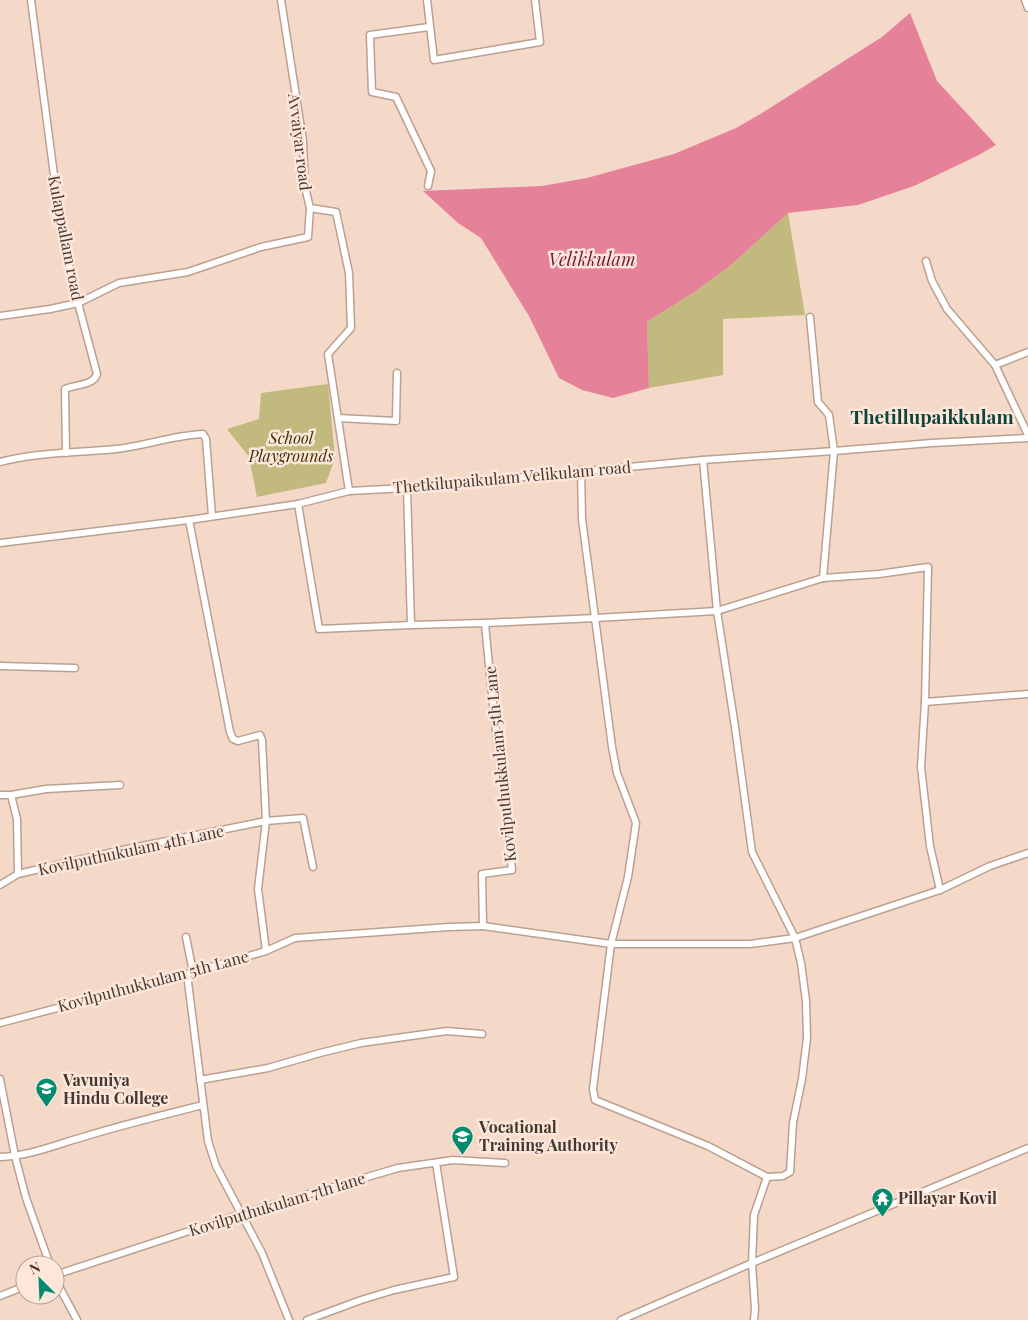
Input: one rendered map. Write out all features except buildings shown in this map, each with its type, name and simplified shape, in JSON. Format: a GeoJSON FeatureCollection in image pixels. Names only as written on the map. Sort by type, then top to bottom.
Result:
{"type":"FeatureCollection","features":[{"type":"Feature","properties":{"kind":"street","name":"Kulappallam road"},"geometry":{"type":"LineString","coordinates":[[31,0],[62,236],[97,374],[95,380],[90,383],[75,385],[65,389],[66,452]]}},
{"type":"Feature","properties":{"kind":"street","name":"Avvaiyar road"},"geometry":{"type":"LineString","coordinates":[[281,0],[303,141],[305,187],[310,208],[336,212],[349,273],[352,328],[328,354],[349,491]]}},
{"type":"Feature","properties":{"kind":"street"},"geometry":{"type":"LineString","coordinates":[[427,0],[434,60],[540,42],[535,0]]}},
{"type":"Feature","properties":{"kind":"street"},"geometry":{"type":"LineString","coordinates":[[1025,0],[1028,8]]}},
{"type":"Feature","properties":{"kind":"street"},"geometry":{"type":"LineString","coordinates":[[428,186],[430,171],[396,97],[372,92],[370,35],[429,27]]}},
{"type":"Feature","properties":{"kind":"street"},"geometry":{"type":"LineString","coordinates":[[0,316],[78,303],[119,283],[188,272],[260,247],[308,237],[310,208]]}},
{"type":"Feature","properties":{"kind":"street"},"geometry":{"type":"LineString","coordinates":[[926,261],[932,281],[947,309],[995,364],[1028,437]]}},
{"type":"Feature","properties":{"kind":"street"},"geometry":{"type":"LineString","coordinates":[[810,317],[818,402],[829,415],[834,451],[823,578]]}},
{"type":"Feature","properties":{"kind":"street"},"geometry":{"type":"LineString","coordinates":[[995,364],[1028,352]]}},
{"type":"Feature","properties":{"kind":"street"},"geometry":{"type":"LineString","coordinates":[[338,418],[396,421],[397,373]]}},
{"type":"Feature","properties":{"kind":"street"},"geometry":{"type":"LineString","coordinates":[[0,462],[66,452],[117,449],[203,434],[206,439],[212,516]]}},
{"type":"Feature","properties":{"kind":"street","name":"Thetkilupaikulam Velikulam road"},"geometry":{"type":"LineString","coordinates":[[0,543],[189,520],[298,504],[349,491],[407,488],[581,470],[703,460],[1028,437]]}},
{"type":"Feature","properties":{"kind":"street"},"geometry":{"type":"LineString","coordinates":[[581,470],[582,519],[612,747],[618,773],[636,823],[628,878],[611,944],[593,1089],[594,1100],[708,1146],[767,1178],[783,1176],[790,1172],[793,1123],[808,1038],[806,1002],[801,963],[795,938],[752,852],[717,611],[703,460]]}},
{"type":"Feature","properties":{"kind":"street"},"geometry":{"type":"LineString","coordinates":[[407,488],[410,625]]}},
{"type":"Feature","properties":{"kind":"street"},"geometry":{"type":"LineString","coordinates":[[298,504],[319,629],[596,618],[717,611],[823,578],[879,574],[928,567],[925,702],[921,767],[930,846],[940,890]]}},
{"type":"Feature","properties":{"kind":"street"},"geometry":{"type":"LineString","coordinates":[[189,520],[230,732],[233,739],[238,741],[260,735],[262,740],[266,821],[258,889],[266,951]]}},
{"type":"Feature","properties":{"kind":"street","name":"Kovilputhukkulam 5th Lane"},"geometry":{"type":"LineString","coordinates":[[0,1023],[190,973],[266,951],[295,938],[482,926],[482,874],[512,870],[493,712],[485,623]]}},
{"type":"Feature","properties":{"kind":"street"},"geometry":{"type":"LineString","coordinates":[[0,666],[75,668]]}},
{"type":"Feature","properties":{"kind":"street"},"geometry":{"type":"LineString","coordinates":[[925,702],[1028,694]]}},
{"type":"Feature","properties":{"kind":"street"},"geometry":{"type":"LineString","coordinates":[[0,795],[46,789],[120,784]]}},
{"type":"Feature","properties":{"kind":"street"},"geometry":{"type":"LineString","coordinates":[[11,795],[17,820],[18,874]]}},
{"type":"Feature","properties":{"kind":"street","name":"Kovilputhukulam 4th Lane"},"geometry":{"type":"LineString","coordinates":[[0,885],[18,874],[127,849],[266,821],[303,818],[313,867]]}},
{"type":"Feature","properties":{"kind":"street"},"geometry":{"type":"LineString","coordinates":[[482,926],[611,944],[750,944],[795,938],[940,890],[990,866],[1028,854]]}},
{"type":"Feature","properties":{"kind":"street"},"geometry":{"type":"LineString","coordinates":[[186,937],[208,1141],[216,1166],[262,1253],[289,1320]]}},
{"type":"Feature","properties":{"kind":"street"},"geometry":{"type":"LineString","coordinates":[[200,1080],[268,1068],[361,1043],[447,1031],[482,1034]]}},
{"type":"Feature","properties":{"kind":"street"},"geometry":{"type":"LineString","coordinates":[[0,1079],[26,1198],[46,1255]]}},
{"type":"Feature","properties":{"kind":"street"},"geometry":{"type":"LineString","coordinates":[[0,1158],[16,1156],[203,1105]]}},
{"type":"Feature","properties":{"kind":"street"},"geometry":{"type":"LineString","coordinates":[[621,1320],[752,1263],[1028,1148]]}},
{"type":"Feature","properties":{"kind":"street","name":"Kovilputhukulam 7th lane"},"geometry":{"type":"LineString","coordinates":[[65,1272],[241,1214],[398,1168],[452,1160],[505,1163]]}},
{"type":"Feature","properties":{"kind":"street"},"geometry":{"type":"LineString","coordinates":[[307,1320],[386,1292],[454,1277],[436,1162]]}},
{"type":"Feature","properties":{"kind":"street"},"geometry":{"type":"LineString","coordinates":[[754,1320],[752,1263],[754,1215],[767,1178]]}},
{"type":"Feature","properties":{"kind":"street"},"geometry":{"type":"LineString","coordinates":[[0,1296],[15,1290]]}},
{"type":"Feature","properties":{"kind":"street"},"geometry":{"type":"LineString","coordinates":[[65,1298],[77,1320]]}},
{"type":"Feature","properties":{"kind":"green space"},"geometry":{"type":"Polygon","coordinates":[[[788,213],[805,315],[723,319],[723,375],[649,388],[647,322],[693,293],[730,266],[788,213]]]}},
{"type":"Feature","properties":{"kind":"green space","name":"School Playgrounds"},"geometry":{"type":"Polygon","coordinates":[[[328,384],[335,458],[326,483],[257,497],[249,457],[227,429],[259,419],[261,393],[328,384]]]}},
{"type":"Feature","properties":{"kind":"water","name":"Velikkulam"},"geometry":{"type":"Polygon","coordinates":[[[910,13],[937,81],[996,145],[914,186],[858,205],[788,213],[730,266],[693,293],[647,322],[649,388],[613,398],[582,390],[559,378],[529,316],[481,238],[458,223],[423,191],[542,186],[587,178],[674,154],[736,128],[762,113],[882,37],[910,13]]]}},
{"type":"Feature","properties":{"kind":"place","name":"Vavuniya Hindu College"},"geometry":{"type":"Point","coordinates":[47,1108]}},
{"type":"Feature","properties":{"kind":"place","name":"Vocational Training Authority"},"geometry":{"type":"Point","coordinates":[463,1155]}},
{"type":"Feature","properties":{"kind":"place","name":"Pillayar Kovil"},"geometry":{"type":"Point","coordinates":[882,1217]}},
{"type":"Feature","properties":{"kind":"district","name":"Thetillupaikkulam"},"geometry":{"type":"Point","coordinates":[932,417]}}]}
